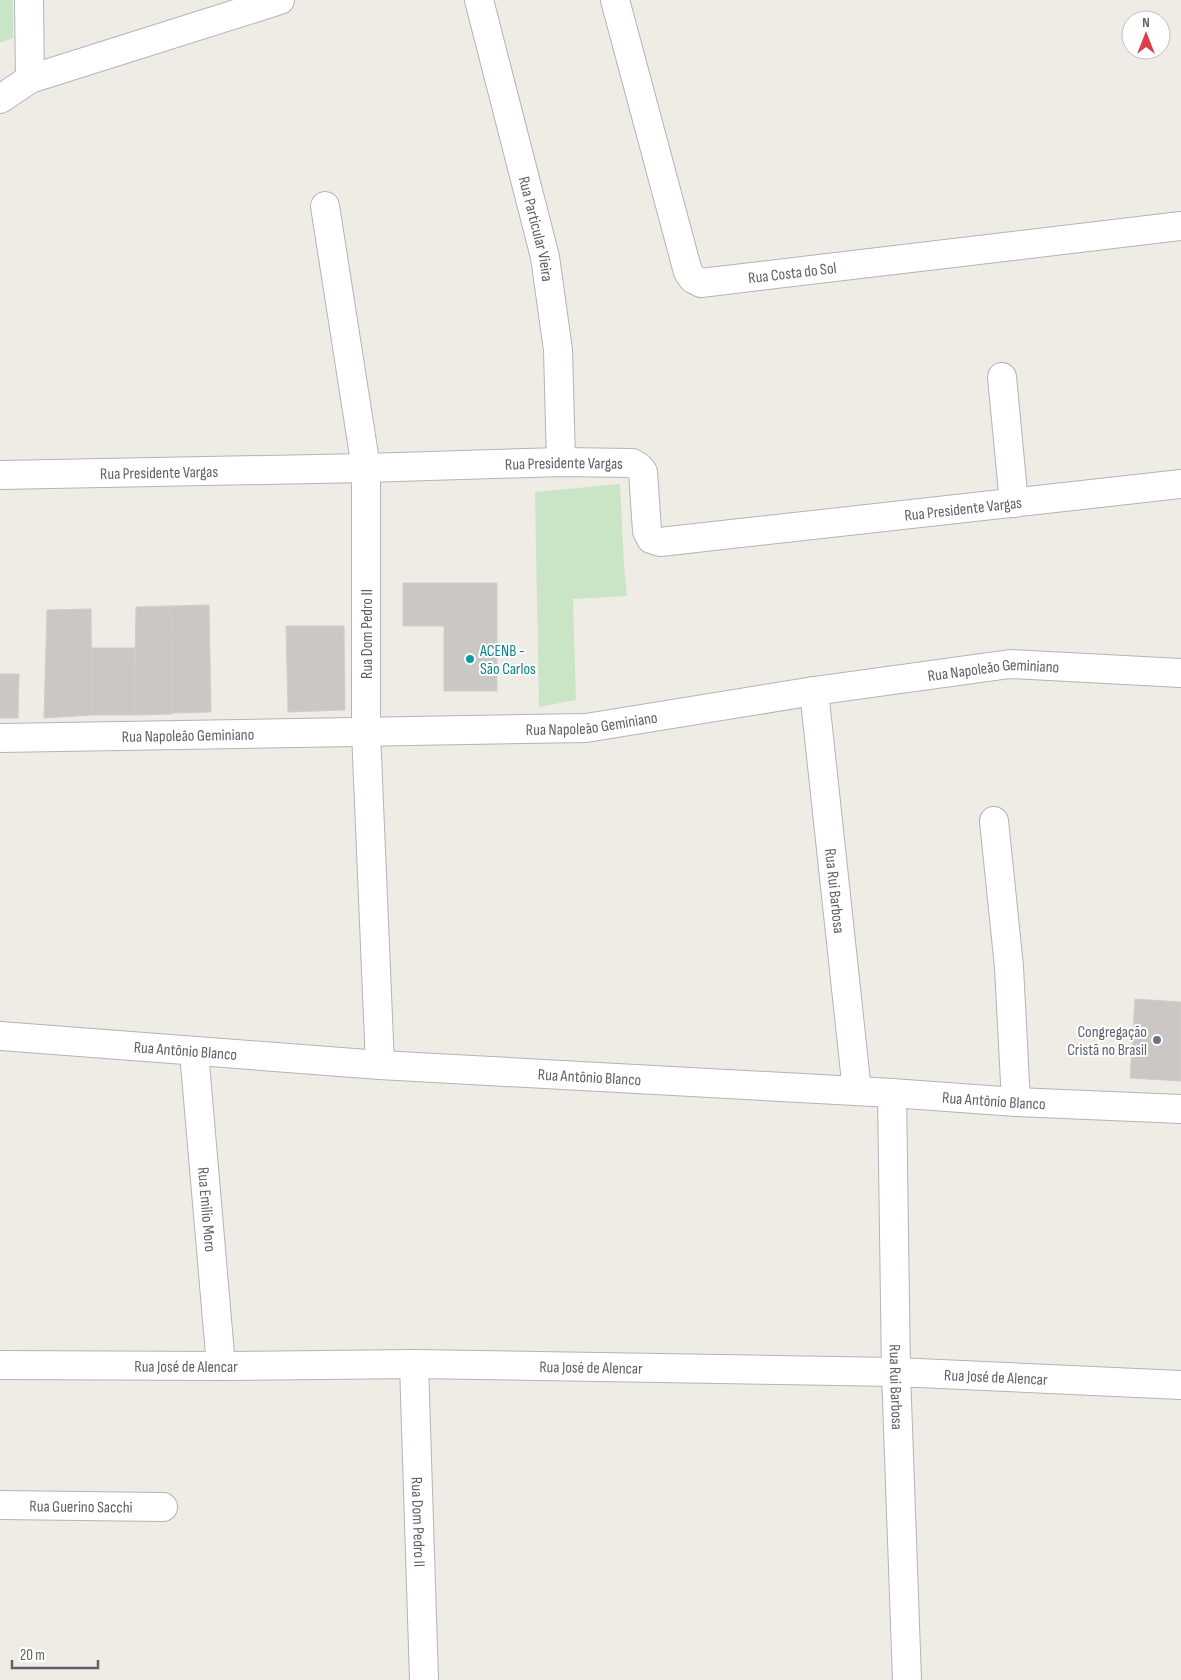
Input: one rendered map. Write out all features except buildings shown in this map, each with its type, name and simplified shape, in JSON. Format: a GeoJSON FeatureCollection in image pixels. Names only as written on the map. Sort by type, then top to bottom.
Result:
{"type":"FeatureCollection","features":[{"type":"Feature","properties":{"kind":"street"},"geometry":{"type":"LineString","coordinates":[[29,0],[30,79]]}},
{"type":"Feature","properties":{"kind":"street"},"geometry":{"type":"LineString","coordinates":[[0,99],[30,79],[280,0]]}},
{"type":"Feature","properties":{"kind":"street","name":"Rua Particular Vieira"},"geometry":{"type":"LineString","coordinates":[[479,0],[545,257],[558,350],[561,462]]}},
{"type":"Feature","properties":{"kind":"street","name":"Rua Costa do Sol"},"geometry":{"type":"LineString","coordinates":[[615,0],[688,272],[693,279],[701,282],[1181,226]]}},
{"type":"Feature","properties":{"kind":"street"},"geometry":{"type":"LineString","coordinates":[[0,79],[30,79]]}},
{"type":"Feature","properties":{"kind":"street","name":"Rua Dom Pedro II"},"geometry":{"type":"LineString","coordinates":[[325,206],[366,468],[366,732],[380,1065]]}},
{"type":"Feature","properties":{"kind":"street"},"geometry":{"type":"LineString","coordinates":[[1002,377],[1014,503]]}},
{"type":"Feature","properties":{"kind":"street","name":"Rua Presidente Vargas"},"geometry":{"type":"LineString","coordinates":[[0,475],[561,462],[632,463],[643,472],[647,531],[651,539],[660,542],[1181,484]]}},
{"type":"Feature","properties":{"kind":"street","name":"Rua Napoleão Geminiano"},"geometry":{"type":"LineString","coordinates":[[0,738],[586,728],[814,691],[1010,664],[1181,673]]}},
{"type":"Feature","properties":{"kind":"street","name":"Rua Rui Barbosa"},"geometry":{"type":"LineString","coordinates":[[814,691],[857,1091]]}},
{"type":"Feature","properties":{"kind":"street"},"geometry":{"type":"LineString","coordinates":[[994,821],[1009,966],[1016,1102]]}},
{"type":"Feature","properties":{"kind":"street","name":"Rua Antônio Blanco"},"geometry":{"type":"LineString","coordinates":[[0,1036],[380,1065],[892,1093],[1016,1102],[1181,1109]]}},
{"type":"Feature","properties":{"kind":"street","name":"Rua Emilio Moro"},"geometry":{"type":"LineString","coordinates":[[194,1052],[221,1366]]}},
{"type":"Feature","properties":{"kind":"street","name":"Rua Rui Barbosa"},"geometry":{"type":"LineString","coordinates":[[892,1093],[896,1372],[907,1680]]}},
{"type":"Feature","properties":{"kind":"street","name":"Rua Dom Pedro II"},"geometry":{"type":"LineString","coordinates":[[414,1364],[424,1680]]}},
{"type":"Feature","properties":{"kind":"street","name":"Rua José de Alencar"},"geometry":{"type":"LineString","coordinates":[[0,1365],[221,1366],[414,1364],[896,1372],[1181,1385]]}},
{"type":"Feature","properties":{"kind":"street","name":"Rua Guerino Sacchi"},"geometry":{"type":"LineString","coordinates":[[0,1505],[163,1507]]}},
{"type":"Feature","properties":{"kind":"green space"},"geometry":{"type":"Polygon","coordinates":[[[0,0],[13,0],[13,38],[0,43],[0,0]]]}},
{"type":"Feature","properties":{"kind":"green space"},"geometry":{"type":"Polygon","coordinates":[[[620,484],[627,596],[573,599],[576,700],[539,707],[535,492],[620,484]]]}},
{"type":"Feature","properties":{"kind":"place","name":"ACENB - São Carlos"},"geometry":{"type":"Point","coordinates":[470,659]}},
{"type":"Feature","properties":{"kind":"place","name":"Congregação Cristã no Brasil"},"geometry":{"type":"Point","coordinates":[1157,1040]}}]}
